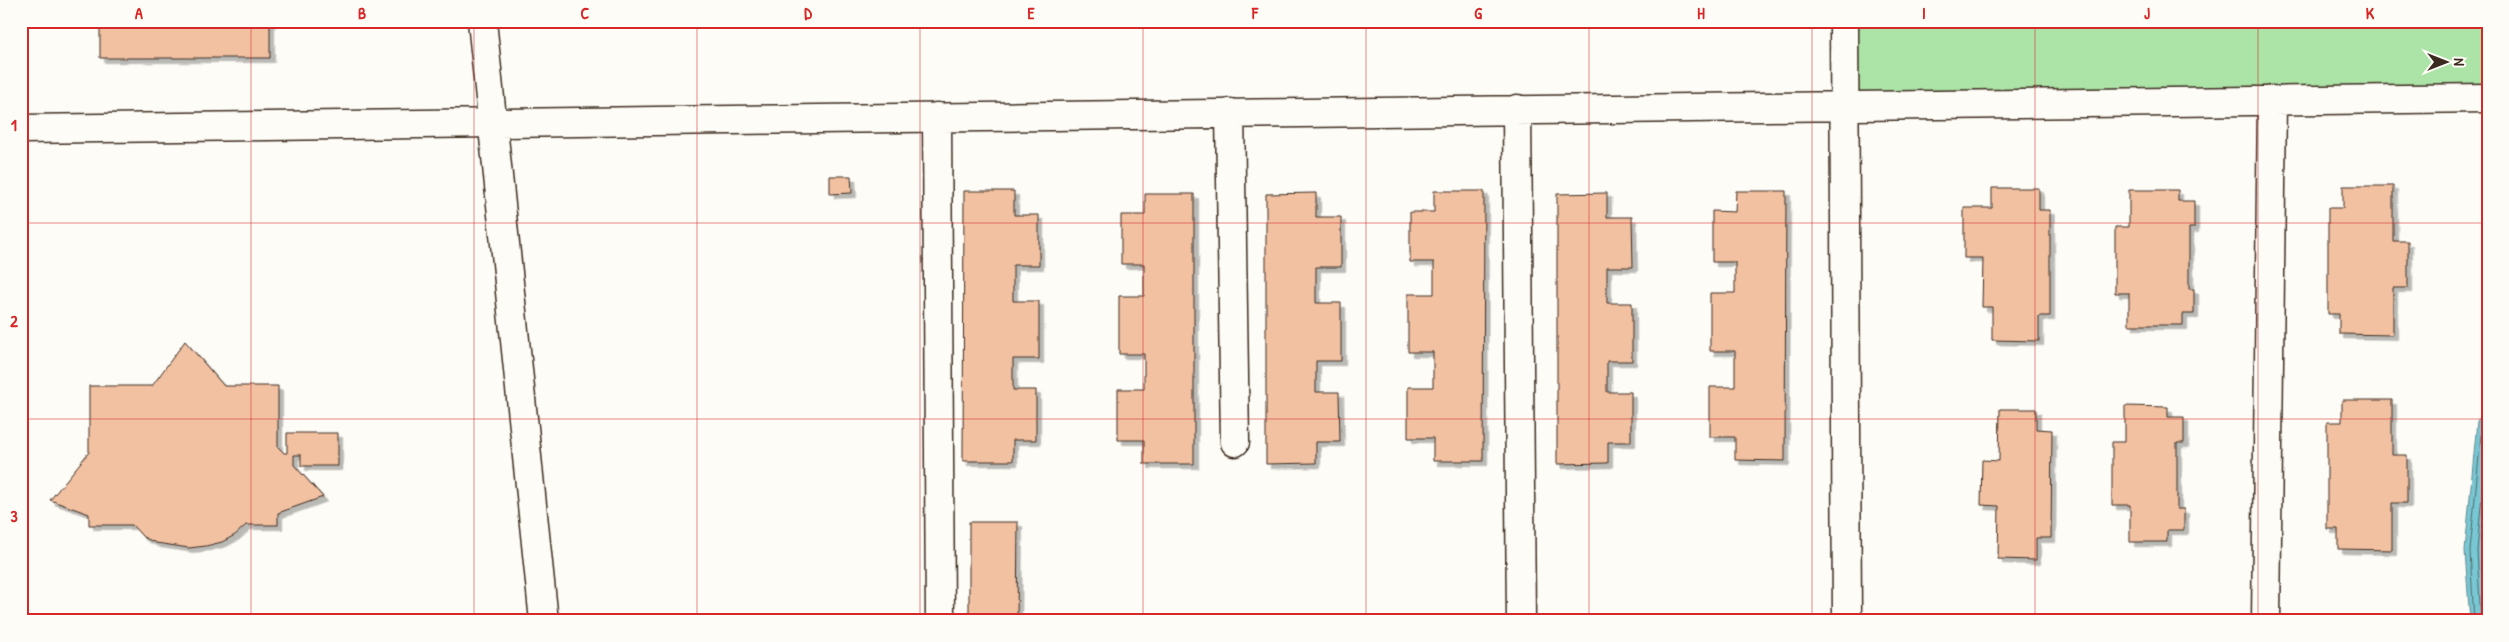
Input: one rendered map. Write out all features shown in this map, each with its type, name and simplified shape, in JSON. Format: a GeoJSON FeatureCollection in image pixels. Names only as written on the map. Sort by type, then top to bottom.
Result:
{"type":"FeatureCollection","features":[{"type":"Feature","properties":{"kind":"street"},"geometry":{"type":"LineString","coordinates":[[482,21],[544,621]]}},
{"type":"Feature","properties":{"kind":"street"},"geometry":{"type":"LineString","coordinates":[[1844,21],[1847,621]]}},
{"type":"Feature","properties":{"kind":"street"},"geometry":{"type":"LineString","coordinates":[[21,129],[2488,98]]}},
{"type":"Feature","properties":{"kind":"street"},"geometry":{"type":"LineString","coordinates":[[2266,621],[2272,100]]}},
{"type":"Feature","properties":{"kind":"street"},"geometry":{"type":"LineString","coordinates":[[1517,109],[1521,621]]}},
{"type":"Feature","properties":{"kind":"street"},"geometry":{"type":"LineString","coordinates":[[1230,113],[1236,442]]}},
{"type":"Feature","properties":{"kind":"street"},"geometry":{"type":"LineString","coordinates":[[937,117],[940,621]]}},
{"type":"Feature","properties":{"kind":"green space"},"geometry":{"type":"Polygon","coordinates":[[[1845,21],[2488,21],[2488,99],[1844,106],[1845,21]]]}},
{"type":"Feature","properties":{"kind":"water"},"geometry":{"type":"Polygon","coordinates":[[[2488,408],[2488,621],[2470,621],[2465,551],[2477,421],[2488,408]]]}},
{"type":"Feature","properties":{"kind":"building"},"geometry":{"type":"Polygon","coordinates":[[[100,21],[270,21],[270,58],[100,58],[100,21]]]}},
{"type":"Feature","properties":{"kind":"building"},"geometry":{"type":"Polygon","coordinates":[[[830,176],[851,176],[852,193],[830,194],[830,176]]]}},
{"type":"Feature","properties":{"kind":"building"},"geometry":{"type":"Polygon","coordinates":[[[2343,186],[2393,186],[2393,241],[2408,241],[2408,288],[2393,288],[2393,335],[2339,334],[2339,314],[2328,314],[2328,208],[2343,208],[2343,186]]]}},
{"type":"Feature","properties":{"kind":"building"},"geometry":{"type":"Polygon","coordinates":[[[1992,188],[2039,188],[2039,210],[2050,210],[2050,316],[2039,316],[2039,341],[1992,340],[1992,307],[1982,307],[1983,258],[1964,258],[1964,208],[1992,208],[1992,188]]]}},
{"type":"Feature","properties":{"kind":"building"},"geometry":{"type":"Polygon","coordinates":[[[2129,190],[2178,190],[2178,201],[2194,201],[2194,228],[2189,228],[2189,289],[2194,289],[2194,314],[2183,314],[2183,325],[2129,325],[2129,293],[2115,293],[2115,227],[2129,227],[2129,190]]]}},
{"type":"Feature","properties":{"kind":"building"},"geometry":{"type":"Polygon","coordinates":[[[964,191],[1014,191],[1014,215],[1039,215],[1039,265],[1013,265],[1013,301],[1039,301],[1039,359],[1013,359],[1013,390],[1036,390],[1036,440],[1013,440],[1013,461],[963,461],[964,191]]]}},
{"type":"Feature","properties":{"kind":"building"},"geometry":{"type":"Polygon","coordinates":[[[1434,191],[1484,191],[1483,461],[1433,461],[1433,438],[1408,438],[1408,387],[1433,387],[1433,352],[1408,352],[1408,294],[1434,294],[1434,262],[1410,262],[1410,212],[1434,212],[1434,191]]]}},
{"type":"Feature","properties":{"kind":"building"},"geometry":{"type":"Polygon","coordinates":[[[1736,191],[1786,191],[1785,461],[1735,460],[1735,437],[1710,437],[1710,387],[1735,387],[1735,351],[1710,351],[1710,293],[1735,293],[1735,262],[1712,262],[1712,211],[1735,212],[1736,191]]]}},
{"type":"Feature","properties":{"kind":"building"},"geometry":{"type":"Polygon","coordinates":[[[1316,193],[1316,217],[1341,217],[1341,267],[1316,267],[1316,303],[1341,303],[1341,361],[1316,361],[1316,392],[1339,392],[1340,442],[1316,442],[1316,463],[1266,464],[1266,194],[1316,193]]]}},
{"type":"Feature","properties":{"kind":"building"},"geometry":{"type":"Polygon","coordinates":[[[1607,193],[1607,217],[1632,217],[1633,267],[1607,267],[1607,303],[1632,303],[1632,361],[1607,361],[1607,392],[1631,392],[1631,442],[1608,442],[1608,463],[1557,464],[1557,194],[1607,193]]]}},
{"type":"Feature","properties":{"kind":"building"},"geometry":{"type":"Polygon","coordinates":[[[1145,194],[1194,194],[1194,464],[1144,464],[1144,440],[1118,440],[1118,389],[1144,389],[1144,354],[1119,354],[1119,296],[1144,296],[1144,264],[1121,264],[1121,215],[1145,215],[1145,194]]]}},
{"type":"Feature","properties":{"kind":"building"},"geometry":{"type":"Polygon","coordinates":[[[185,341],[224,386],[278,386],[278,447],[284,453],[287,453],[287,433],[338,433],[338,466],[301,466],[301,455],[294,455],[294,465],[323,497],[278,513],[278,525],[246,525],[235,535],[222,542],[189,548],[156,543],[143,537],[132,525],[89,525],[89,514],[50,500],[89,452],[89,386],[152,386],[185,341]]]}},
{"type":"Feature","properties":{"kind":"building"},"geometry":{"type":"Polygon","coordinates":[[[2342,400],[2392,400],[2392,455],[2407,455],[2407,503],[2392,503],[2392,550],[2338,549],[2338,529],[2327,529],[2327,422],[2342,422],[2342,400]]]}},
{"type":"Feature","properties":{"kind":"building"},"geometry":{"type":"Polygon","coordinates":[[[2125,406],[2168,407],[2168,417],[2184,417],[2184,443],[2177,443],[2177,509],[2184,509],[2184,530],[2167,530],[2167,542],[2130,542],[2130,505],[2112,505],[2112,442],[2125,442],[2125,406]]]}},
{"type":"Feature","properties":{"kind":"building"},"geometry":{"type":"Polygon","coordinates":[[[2000,409],[2036,409],[2036,429],[2052,430],[2051,538],[2036,538],[2036,560],[1998,559],[1999,506],[1981,505],[1982,460],[1999,461],[2000,409]]]}},
{"type":"Feature","properties":{"kind":"building"},"geometry":{"type":"Polygon","coordinates":[[[969,522],[1018,522],[1017,621],[969,621],[969,522]]]}}]}
